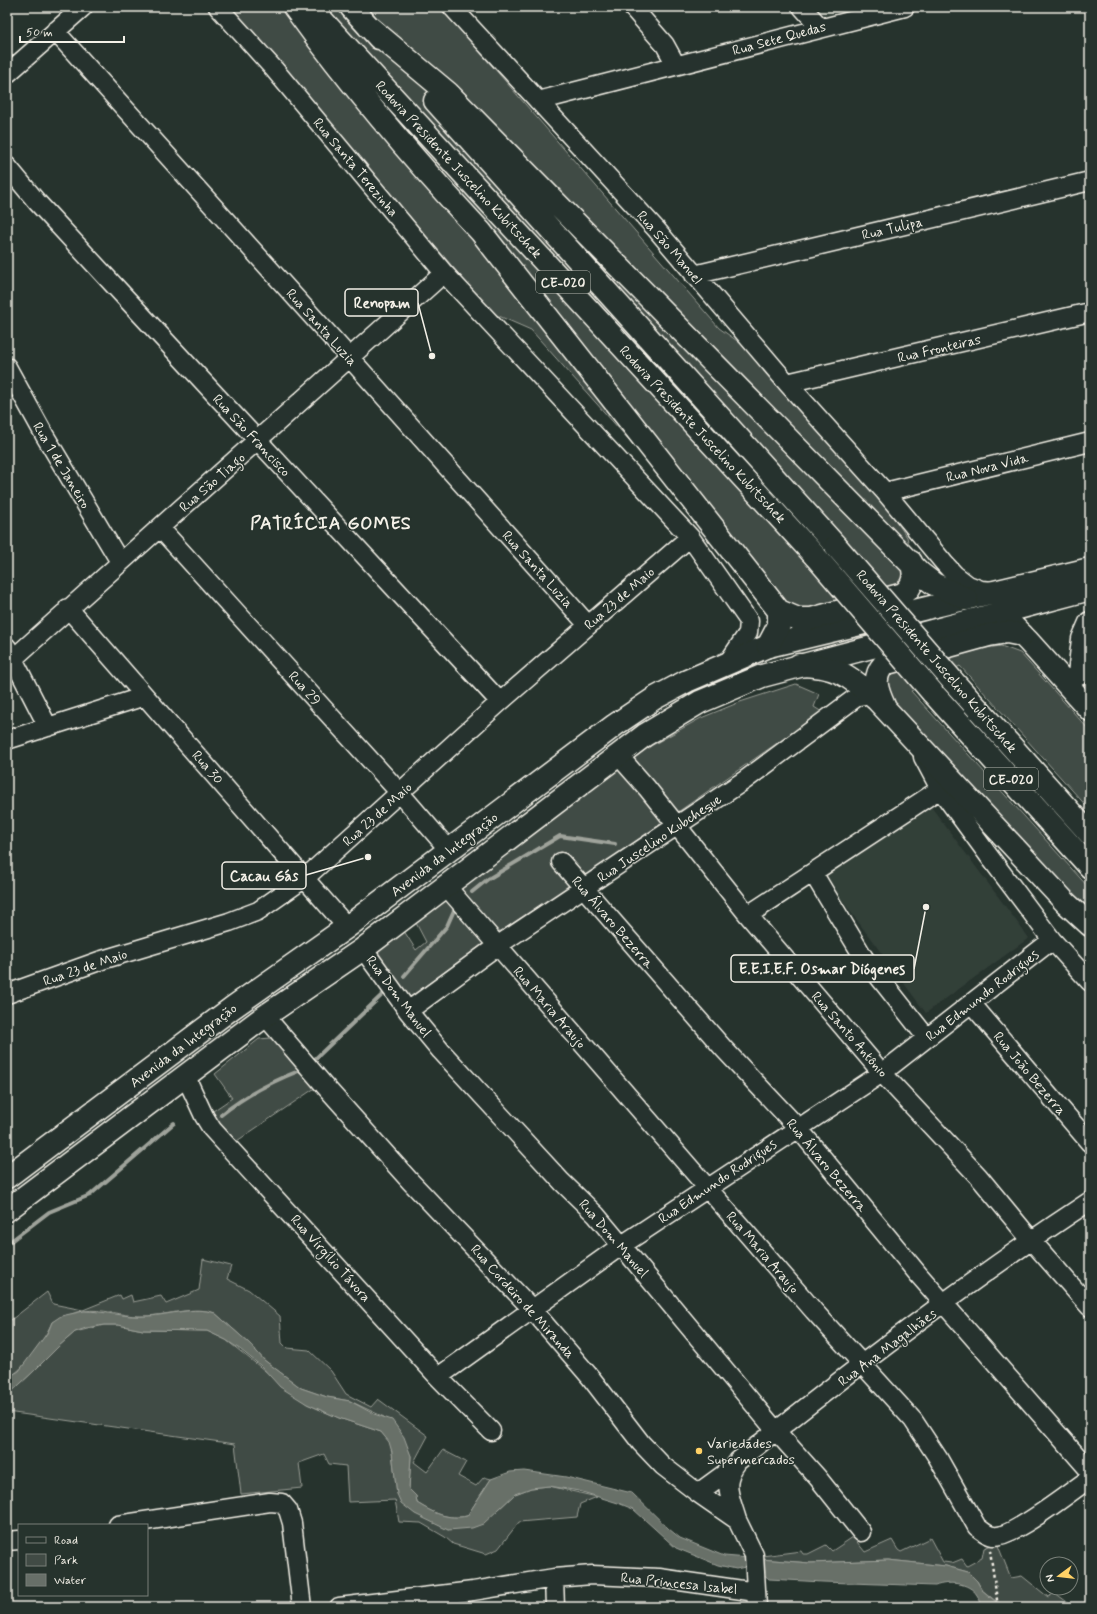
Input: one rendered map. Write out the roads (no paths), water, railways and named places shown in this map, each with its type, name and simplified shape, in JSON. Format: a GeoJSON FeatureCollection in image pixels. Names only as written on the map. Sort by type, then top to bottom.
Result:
{"type":"FeatureCollection","features":[{"type":"Feature","properties":{"kind":"main road"},"geometry":{"type":"LineString","coordinates":[[294,7],[384,123],[427,174],[481,232],[779,611],[798,619],[811,619],[903,594],[910,588],[914,580],[911,562]]}},
{"type":"Feature","properties":{"kind":"main road","name":"Rodovia Presidente Juscelino Kubitschek"},"geometry":{"type":"LineString","coordinates":[[310,7],[816,557],[932,692],[1090,867]]}},
{"type":"Feature","properties":{"kind":"main road","name":"Rodovia Presidente Juscelino Kubitschek"},"geometry":{"type":"LineString","coordinates":[[351,7],[836,546],[952,680],[1090,834]]}},
{"type":"Feature","properties":{"kind":"main road"},"geometry":{"type":"LineString","coordinates":[[369,27],[448,93],[934,584],[999,612],[1022,635],[1079,682]]}},
{"type":"Feature","properties":{"kind":"main road","name":"Avenida da Integração"},"geometry":{"type":"LineString","coordinates":[[7,1177],[196,1034],[347,927],[615,726],[655,698],[729,661],[768,646],[1090,569]]}},
{"type":"Feature","properties":{"kind":"main road"},"geometry":{"type":"LineString","coordinates":[[799,665],[1090,589]]}},
{"type":"Feature","properties":{"kind":"main road"},"geometry":{"type":"LineString","coordinates":[[768,646],[779,625],[779,611]]}},
{"type":"Feature","properties":{"kind":"main road"},"geometry":{"type":"LineString","coordinates":[[1090,623],[1083,639],[1079,682],[1090,710]]}},
{"type":"Feature","properties":{"kind":"main road"},"geometry":{"type":"LineString","coordinates":[[878,701],[876,676],[884,664],[989,635],[1007,632],[1022,635]]}},
{"type":"Feature","properties":{"kind":"main road"},"geometry":{"type":"LineString","coordinates":[[799,665],[820,665],[843,674],[878,701],[1022,857],[1066,903],[1090,925]]}},
{"type":"Feature","properties":{"kind":"main road","name":"Avenida da Integração"},"geometry":{"type":"LineString","coordinates":[[7,1210],[265,1016],[363,949],[645,735],[700,702],[762,676],[799,665]]}},
{"type":"Feature","properties":{"kind":"main road"},"geometry":{"type":"LineString","coordinates":[[196,1034],[210,1057]]}},
{"type":"Feature","properties":{"kind":"main road"},"geometry":{"type":"LineString","coordinates":[[140,1077],[154,1098]]}},
{"type":"Feature","properties":{"kind":"street"},"geometry":{"type":"LineString","coordinates":[[7,74],[82,7]]}},
{"type":"Feature","properties":{"kind":"street","name":"Rua Santa Terezinha"},"geometry":{"type":"LineString","coordinates":[[218,7],[274,68],[444,273],[690,537]]}},
{"type":"Feature","properties":{"kind":"street","name":"Rua São Manoel"},"geometry":{"type":"LineString","coordinates":[[452,7],[656,229],[787,383],[885,492],[955,575],[968,585],[981,590],[1000,591]]}},
{"type":"Feature","properties":{"kind":"street"},"geometry":{"type":"LineString","coordinates":[[632,7],[664,45],[676,65]]}},
{"type":"Feature","properties":{"kind":"street"},"geometry":{"type":"LineString","coordinates":[[802,7],[820,27]]}},
{"type":"Feature","properties":{"kind":"street","name":"Rua Sete Quedas"},"geometry":{"type":"LineString","coordinates":[[538,101],[820,27],[905,7]]}},
{"type":"Feature","properties":{"kind":"street","name":"Rua Santa Luzia"},"geometry":{"type":"LineString","coordinates":[[55,31],[588,625]]}},
{"type":"Feature","properties":{"kind":"street","name":"Rua São Francisco"},"geometry":{"type":"LineString","coordinates":[[7,166],[37,202],[500,702]]}},
{"type":"Feature","properties":{"kind":"street","name":"Rua Tulipa"},"geometry":{"type":"LineString","coordinates":[[694,275],[1090,181]]}},
{"type":"Feature","properties":{"kind":"street","name":"Rua São Tiago"},"geometry":{"type":"LineString","coordinates":[[10,652],[68,608],[160,528],[444,273]]}},
{"type":"Feature","properties":{"kind":"street","name":"Rua Fronteiras"},"geometry":{"type":"LineString","coordinates":[[787,383],[1090,312]]}},
{"type":"Feature","properties":{"kind":"street","name":"Rua 1 de Janeiro"},"geometry":{"type":"LineString","coordinates":[[7,367],[45,436],[120,562]]}},
{"type":"Feature","properties":{"kind":"street","name":"Rua Nova Vida"},"geometry":{"type":"LineString","coordinates":[[885,492],[1090,442]]}},
{"type":"Feature","properties":{"kind":"street","name":"Rua 29"},"geometry":{"type":"LineString","coordinates":[[160,528],[400,792],[449,850]]}},
{"type":"Feature","properties":{"kind":"street"},"geometry":{"type":"LineString","coordinates":[[690,537],[749,621],[748,633],[729,661]]}},
{"type":"Feature","properties":{"kind":"street","name":"Rua 23 de Maio"},"geometry":{"type":"LineString","coordinates":[[7,994],[102,960],[228,922],[258,911],[305,878],[500,702],[690,537]]}},
{"type":"Feature","properties":{"kind":"street","name":"Rua 30"},"geometry":{"type":"LineString","coordinates":[[68,608],[347,927]]}},
{"type":"Feature","properties":{"kind":"street"},"geometry":{"type":"LineString","coordinates":[[10,652],[48,727]]}},
{"type":"Feature","properties":{"kind":"street"},"geometry":{"type":"LineString","coordinates":[[7,740],[145,696]]}},
{"type":"Feature","properties":{"kind":"street","name":"Rua Juscelino Kubcheque"},"geometry":{"type":"LineString","coordinates":[[408,1011],[497,946],[677,827],[745,780],[858,696],[878,701]]}},
{"type":"Feature","properties":{"kind":"street"},"geometry":{"type":"LineString","coordinates":[[914,739],[940,789],[1052,940],[1090,982]]}},
{"type":"Feature","properties":{"kind":"street","name":"Rua Santo Antônio"},"geometry":{"type":"LineString","coordinates":[[618,755],[647,788],[748,915],[882,1073],[979,1177],[1031,1240],[1090,1306]]}},
{"type":"Feature","properties":{"kind":"street"},"geometry":{"type":"LineString","coordinates":[[748,915],[940,789]]}},
{"type":"Feature","properties":{"kind":"street","name":"Rua Álvaro Bezerra"},"geometry":{"type":"LineString","coordinates":[[561,862],[719,1043],[798,1128],[918,1274],[945,1303],[1090,1471]]}},
{"type":"Feature","properties":{"kind":"street"},"geometry":{"type":"LineString","coordinates":[[813,873],[864,958],[927,1038]]}},
{"type":"Feature","properties":{"kind":"street","name":"Rua Maria Araujo"},"geometry":{"type":"LineString","coordinates":[[446,886],[707,1188],[913,1420],[938,1458],[977,1526],[988,1534],[1002,1535],[1013,1530],[1090,1478]]}},
{"type":"Feature","properties":{"kind":"street","name":"Rua Edmundo Rodrigues"},"geometry":{"type":"LineString","coordinates":[[438,1377],[532,1308],[622,1245],[882,1073],[1052,940]]}},
{"type":"Feature","properties":{"kind":"street","name":"Rua Dom Manuel"},"geometry":{"type":"LineString","coordinates":[[363,949],[408,1011],[441,1051],[562,1182],[596,1215],[776,1431],[818,1478],[861,1532]]}},
{"type":"Feature","properties":{"kind":"street","name":"Rua João Bezerra"},"geometry":{"type":"LineString","coordinates":[[970,1003],[1090,1143]]}},
{"type":"Feature","properties":{"kind":"street","name":"Rua Cordeiro de Miranda"},"geometry":{"type":"LineString","coordinates":[[265,1016],[324,1085],[405,1175],[532,1308],[592,1378],[641,1443],[663,1466],[737,1520],[754,1555],[756,1593]]}},
{"type":"Feature","properties":{"kind":"street","name":"Rua Virgílio Távora"},"geometry":{"type":"LineString","coordinates":[[185,1075],[204,1116],[212,1129],[438,1377],[491,1431]]}},
{"type":"Feature","properties":{"kind":"street","name":"Rua Ana Magalhães"},"geometry":{"type":"LineString","coordinates":[[698,1493],[731,1469],[738,1461],[776,1431],[945,1303],[1031,1240],[1090,1201]]}},
{"type":"Feature","properties":{"kind":"street"},"geometry":{"type":"LineString","coordinates":[[731,1469],[728,1477],[728,1488],[737,1520]]}},
{"type":"Feature","properties":{"kind":"street"},"geometry":{"type":"LineString","coordinates":[[125,1524],[270,1502],[282,1503],[288,1510],[290,1516],[302,1607]]}},
{"type":"Feature","properties":{"kind":"street"},"geometry":{"type":"LineString","coordinates":[[7,1541],[18,1540]]}},
{"type":"Feature","properties":{"kind":"street","name":"Rua Princesa Isabel"},"geometry":{"type":"LineString","coordinates":[[339,1607],[473,1591],[554,1578],[592,1575],[632,1576],[756,1593]]}},
{"type":"Feature","properties":{"kind":"street"},"geometry":{"type":"LineString","coordinates":[[554,1578],[555,1607]]}},
{"type":"Feature","properties":{"kind":"water"},"geometry":{"type":"Polygon","coordinates":[[[199,1310],[215,1313],[250,1344],[264,1360],[301,1388],[327,1397],[350,1401],[374,1414],[392,1420],[404,1437],[411,1456],[409,1489],[416,1496],[417,1503],[441,1515],[453,1517],[467,1516],[491,1479],[510,1472],[524,1471],[566,1477],[632,1493],[680,1538],[724,1556],[810,1563],[888,1560],[946,1566],[968,1572],[977,1581],[982,1590],[996,1602],[1013,1607],[982,1607],[977,1595],[969,1587],[952,1583],[935,1586],[769,1579],[760,1571],[745,1567],[736,1569],[718,1565],[676,1548],[633,1509],[579,1491],[549,1486],[531,1488],[515,1494],[483,1524],[472,1528],[448,1530],[415,1514],[401,1503],[397,1494],[392,1452],[389,1442],[381,1432],[339,1418],[307,1404],[280,1387],[261,1366],[241,1350],[226,1340],[207,1331],[143,1330],[118,1325],[104,1325],[86,1328],[75,1332],[7,1396],[7,1378],[19,1371],[48,1332],[52,1322],[61,1316],[84,1311],[140,1316],[199,1310]]]}},
{"type":"Feature","properties":{"kind":"waterway"},"geometry":{"type":"LineString","coordinates":[[472,892],[488,879],[560,836],[615,844]]}},
{"type":"Feature","properties":{"kind":"waterway"},"geometry":{"type":"LineString","coordinates":[[404,976],[447,926],[455,908]]}},
{"type":"Feature","properties":{"kind":"waterway"},"geometry":{"type":"LineString","coordinates":[[314,1060],[382,995]]}},
{"type":"Feature","properties":{"kind":"waterway"},"geometry":{"type":"LineString","coordinates":[[221,1115],[259,1090],[301,1070]]}},
{"type":"Feature","properties":{"kind":"waterway"},"geometry":{"type":"LineString","coordinates":[[7,1244],[49,1212],[90,1195],[174,1123]]}},
{"type":"Feature","properties":{"kind":"place","name":"Renopam"},"geometry":{"type":"Point","coordinates":[432,356]}},
{"type":"Feature","properties":{"kind":"place","name":"Cacau Gás"},"geometry":{"type":"Point","coordinates":[368,857]}},
{"type":"Feature","properties":{"kind":"place","name":"E.E.I.E.F. Osmar Diógenes"},"geometry":{"type":"Point","coordinates":[926,907]}},
{"type":"Feature","properties":{"kind":"place","name":"Variedades Supermercados"},"geometry":{"type":"Point","coordinates":[699,1451]}},
{"type":"Feature","properties":{"kind":"district","name":"PATRÍCIA GOMES"},"geometry":{"type":"Point","coordinates":[331,523]}}]}
